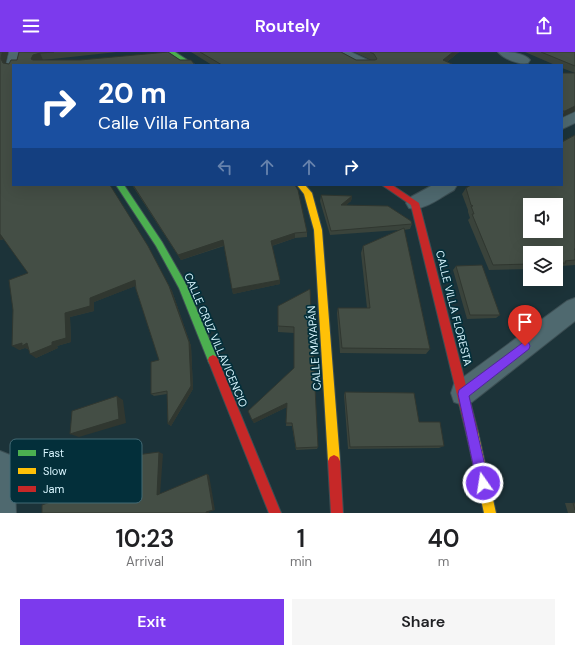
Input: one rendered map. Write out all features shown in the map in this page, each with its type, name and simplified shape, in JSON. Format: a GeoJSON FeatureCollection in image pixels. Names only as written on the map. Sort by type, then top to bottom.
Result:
{"type":"FeatureCollection","features":[{"type":"Feature","properties":{"kind":"street"},"geometry":{"type":"LineString","coordinates":[[14,64],[16,52]]}},
{"type":"Feature","properties":{"kind":"street"},"geometry":{"type":"LineString","coordinates":[[156,54],[172,52],[190,64]]}},
{"type":"Feature","properties":{"kind":"street"},"geometry":{"type":"LineString","coordinates":[[341,52],[365,64]]}},
{"type":"Feature","properties":{"kind":"street"},"geometry":{"type":"LineString","coordinates":[[505,52],[523,60]]}},
{"type":"Feature","properties":{"kind":"street"},"geometry":{"type":"LineString","coordinates":[[0,69],[12,67]]}},
{"type":"Feature","properties":{"kind":"street"},"geometry":{"type":"LineString","coordinates":[[563,123],[575,117]]}},
{"type":"Feature","properties":{"kind":"street","name":"CALLE CRUZ VILLAVICENCIO"},"geometry":{"type":"LineString","coordinates":[[121,186],[159,244],[183,287],[275,513]]}},
{"type":"Feature","properties":{"kind":"street","name":"CALLE MAYAPÁN"},"geometry":{"type":"LineString","coordinates":[[302,186],[308,193],[318,230],[337,513]]}},
{"type":"Feature","properties":{"kind":"street"},"geometry":{"type":"LineString","coordinates":[[388,186],[415,203],[446,186]]}},
{"type":"Feature","properties":{"kind":"street","name":"CALLE VILLA FLORESTA"},"geometry":{"type":"LineString","coordinates":[[415,203],[463,394],[490,513]]}},
{"type":"Feature","properties":{"kind":"street"},"geometry":{"type":"LineString","coordinates":[[463,394],[575,308]]}},
{"type":"Feature","properties":{"kind":"street"},"geometry":{"type":"LineString","coordinates":[[0,465],[2,513]]}},
{"type":"Feature","properties":{"kind":"building"},"geometry":{"type":"Polygon","coordinates":[[[0,52],[2,52],[1,59],[3,63],[9,64],[11,60],[17,60],[19,52],[54,52],[33,55],[31,59],[33,60],[80,60],[168,52],[180,60],[191,60],[194,64],[12,64],[12,186],[111,186],[148,246],[169,286],[189,342],[191,386],[168,424],[167,391],[151,394],[151,362],[159,360],[136,289],[135,280],[90,298],[90,306],[65,313],[66,338],[52,342],[52,345],[30,354],[27,343],[22,346],[22,343],[12,346],[13,310],[9,280],[28,273],[0,234],[0,52]]]}},
{"type":"Feature","properties":{"kind":"building"},"geometry":{"type":"Polygon","coordinates":[[[200,52],[341,52],[356,60],[375,60],[377,59],[374,54],[370,52],[453,52],[443,60],[452,64],[220,64],[200,52]]]}},
{"type":"Feature","properties":{"kind":"building"},"geometry":{"type":"Polygon","coordinates":[[[541,52],[575,52],[575,66],[541,52]]]}},
{"type":"Feature","properties":{"kind":"building"},"geometry":{"type":"Polygon","coordinates":[[[563,73],[575,73],[575,106],[563,111],[563,73]]]}},
{"type":"Feature","properties":{"kind":"building"},"geometry":{"type":"Polygon","coordinates":[[[575,135],[575,260],[565,261],[566,263],[563,263],[563,246],[523,246],[523,264],[493,265],[472,214],[474,214],[471,206],[473,206],[471,205],[466,188],[469,186],[563,186],[563,141],[575,135]]]}},
{"type":"Feature","properties":{"kind":"building"},"geometry":{"type":"Polygon","coordinates":[[[134,186],[296,186],[298,190],[307,232],[295,233],[271,241],[280,280],[232,289],[223,240],[178,255],[134,186]]]}},
{"type":"Feature","properties":{"kind":"building"},"geometry":{"type":"Polygon","coordinates":[[[321,195],[352,196],[341,205],[388,206],[411,221],[412,224],[331,231],[321,195]]]}},
{"type":"Feature","properties":{"kind":"building"},"geometry":{"type":"Polygon","coordinates":[[[404,228],[430,349],[342,348],[338,308],[370,308],[363,246],[404,228]]]}},
{"type":"Feature","properties":{"kind":"building"},"geometry":{"type":"Polygon","coordinates":[[[482,265],[500,315],[470,315],[456,266],[482,265]]]}},
{"type":"Feature","properties":{"kind":"building"},"geometry":{"type":"Polygon","coordinates":[[[310,289],[318,447],[296,448],[292,423],[286,423],[287,403],[252,420],[248,411],[294,368],[294,327],[278,326],[278,306],[310,289]]]}},
{"type":"Feature","properties":{"kind":"building"},"geometry":{"type":"Polygon","coordinates":[[[345,392],[414,393],[419,422],[440,422],[444,446],[350,447],[345,392]]]}},
{"type":"Feature","properties":{"kind":"building"},"geometry":{"type":"Polygon","coordinates":[[[117,396],[119,419],[70,434],[72,411],[117,396]]]}},
{"type":"Feature","properties":{"kind":"building"},"geometry":{"type":"Polygon","coordinates":[[[159,452],[157,495],[207,474],[213,510],[206,513],[42,513],[42,505],[48,503],[142,503],[142,454],[159,452]]]}},
{"type":"Feature","properties":{"kind":"traffic: fast"},"geometry":{"type":"LineString","coordinates":[[171,52],[190,64]]}},
{"type":"Feature","properties":{"kind":"traffic: fast"},"geometry":{"type":"LineString","coordinates":[[121,186],[159,244],[183,287],[213,360]]}},
{"type":"Feature","properties":{"kind":"traffic: slow"},"geometry":{"type":"LineString","coordinates":[[302,186],[308,193],[318,230],[334,461]]}},
{"type":"Feature","properties":{"kind":"traffic: slow"},"geometry":{"type":"LineString","coordinates":[[472,432],[490,513]]}},
{"type":"Feature","properties":{"kind":"traffic: jam"},"geometry":{"type":"LineString","coordinates":[[388,186],[415,203],[472,432]]}},
{"type":"Feature","properties":{"kind":"traffic: jam"},"geometry":{"type":"LineString","coordinates":[[213,360],[275,513]]}},
{"type":"Feature","properties":{"kind":"traffic: jam"},"geometry":{"type":"LineString","coordinates":[[334,461],[337,513]]}},
{"type":"Feature","properties":{"kind":"route"},"geometry":{"type":"LineString","coordinates":[[483,483],[463,394],[525,346]]}}]}
